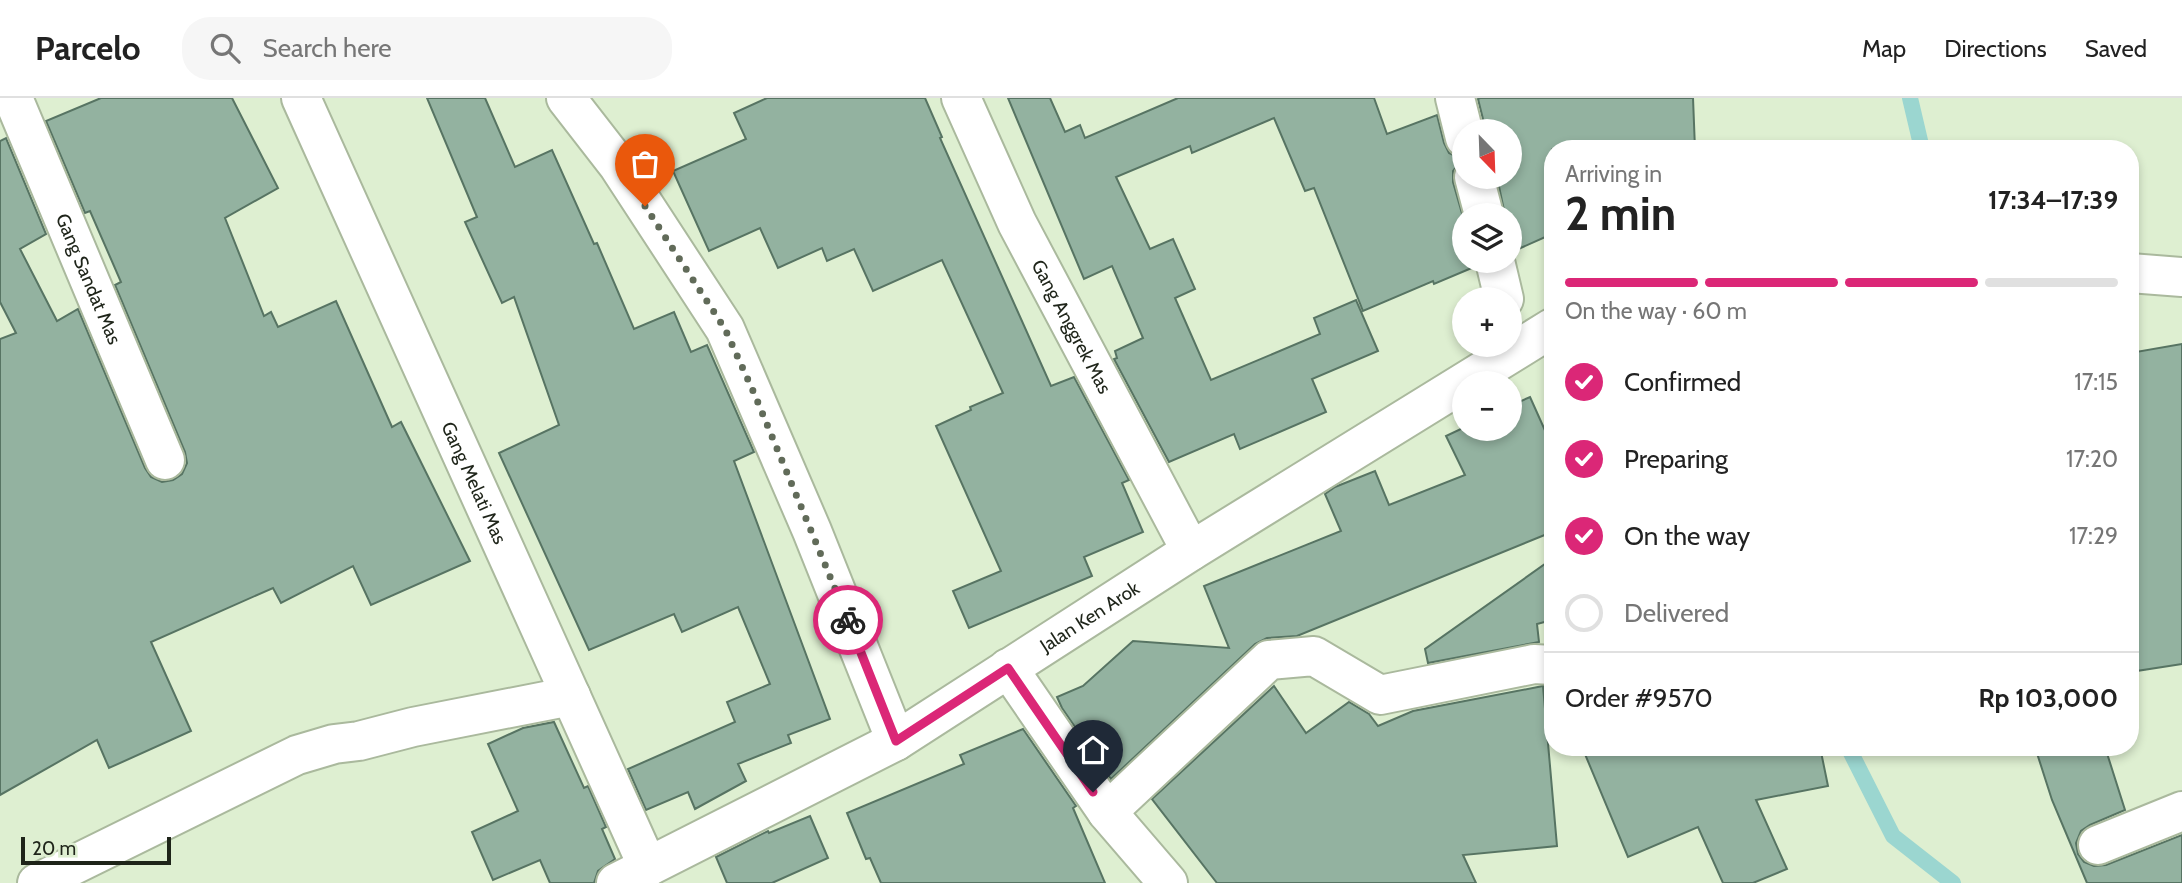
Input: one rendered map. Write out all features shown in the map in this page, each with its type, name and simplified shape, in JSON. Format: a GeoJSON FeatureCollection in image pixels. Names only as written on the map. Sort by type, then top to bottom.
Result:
{"type":"FeatureCollection","features":[{"type":"Feature","properties":{"kind":"street","name":"Gang Sandat Mas"},"geometry":{"type":"LineString","coordinates":[[13,98],[165,460]]}},
{"type":"Feature","properties":{"kind":"street","name":"Gang Melati Mas"},"geometry":{"type":"LineString","coordinates":[[301,98],[571,696],[632,875]]}},
{"type":"Feature","properties":{"kind":"street"},"geometry":{"type":"LineString","coordinates":[[566,98],[618,165],[725,329],[812,531],[896,741]]}},
{"type":"Feature","properties":{"kind":"street","name":"Gang Anggrek Mas"},"geometry":{"type":"LineString","coordinates":[[961,98],[1017,223],[1191,551]]}},
{"type":"Feature","properties":{"kind":"street"},"geometry":{"type":"LineString","coordinates":[[1455,98],[1460,119]]}},
{"type":"Feature","properties":{"kind":"street"},"geometry":{"type":"LineString","coordinates":[[2139,274],[2182,277]]}},
{"type":"Feature","properties":{"kind":"street","name":"Jalan Ken Arok"},"geometry":{"type":"LineString","coordinates":[[1522,334],[1544,330]]}},
{"type":"Feature","properties":{"kind":"street","name":"Jalan Ken Arok"},"geometry":{"type":"LineString","coordinates":[[632,875],[896,741],[1191,551],[1482,357]]}},
{"type":"Feature","properties":{"kind":"street"},"geometry":{"type":"LineString","coordinates":[[1107,812],[1269,660],[1314,656],[1380,695],[1534,664],[1544,665]]}},
{"type":"Feature","properties":{"kind":"street"},"geometry":{"type":"LineString","coordinates":[[1008,668],[1107,812],[1168,883]]}},
{"type":"Feature","properties":{"kind":"street"},"geometry":{"type":"LineString","coordinates":[[37,883],[298,755],[334,744],[571,696]]}},
{"type":"Feature","properties":{"kind":"street"},"geometry":{"type":"LineString","coordinates":[[2098,845],[2182,811]]}},
{"type":"Feature","properties":{"kind":"building"},"geometry":{"type":"Polygon","coordinates":[[[101,98],[232,98],[278,188],[225,218],[264,316],[271,312],[278,327],[336,301],[392,427],[401,422],[470,561],[371,605],[353,566],[281,603],[273,588],[151,642],[191,731],[109,768],[97,740],[0,795],[0,339],[16,333],[0,302],[0,141],[6,138],[46,234],[20,249],[57,321],[78,309],[151,477],[162,482],[173,480],[182,474],[187,463],[185,452],[115,285],[121,282],[90,211],[85,213],[46,121],[101,98]]]}},
{"type":"Feature","properties":{"kind":"building"},"geometry":{"type":"Polygon","coordinates":[[[427,98],[485,98],[515,167],[552,150],[594,244],[597,243],[634,329],[674,312],[691,352],[707,345],[754,452],[734,461],[830,719],[788,735],[791,743],[738,764],[746,781],[695,809],[688,792],[646,810],[628,769],[735,722],[727,702],[770,684],[738,607],[682,632],[674,614],[589,650],[499,453],[559,425],[514,297],[502,303],[465,222],[477,217],[427,98]]]}},
{"type":"Feature","properties":{"kind":"building"},"geometry":{"type":"Polygon","coordinates":[[[767,98],[925,98],[942,137],[940,138],[1051,386],[1074,377],[1129,480],[1122,483],[1143,532],[1084,557],[1092,576],[969,628],[953,591],[1001,571],[936,426],[1003,393],[942,260],[873,291],[854,249],[827,261],[822,248],[778,268],[760,228],[709,251],[673,171],[746,139],[734,113],[767,98]]]}},
{"type":"Feature","properties":{"kind":"building"},"geometry":{"type":"Polygon","coordinates":[[[1008,98],[1050,98],[1065,132],[1080,125],[1085,138],[1178,98],[1374,98],[1387,134],[1437,115],[1444,143],[1452,154],[1452,189],[1455,189],[1459,203],[1452,203],[1452,273],[1460,273],[1434,284],[1433,281],[1363,311],[1314,188],[1305,191],[1274,118],[1192,153],[1190,146],[1116,177],[1150,249],[1173,239],[1195,289],[1175,298],[1211,380],[1320,334],[1314,318],[1356,300],[1378,351],[1312,379],[1326,412],[1240,449],[1234,434],[1169,462],[1114,359],[1117,358],[1115,351],[1143,338],[1112,266],[1084,279],[1008,98]]]}},
{"type":"Feature","properties":{"kind":"building"},"geometry":{"type":"Polygon","coordinates":[[[1480,98],[1693,98],[1695,140],[1544,140],[1544,238],[1522,247],[1522,203],[1502,203],[1500,189],[1522,189],[1522,119],[1483,119],[1478,99],[1480,98]]]}},
{"type":"Feature","properties":{"kind":"building"},"geometry":{"type":"Polygon","coordinates":[[[2182,344],[2182,664],[2139,671],[2139,351],[2182,344]]]}},
{"type":"Feature","properties":{"kind":"building"},"geometry":{"type":"Polygon","coordinates":[[[1530,397],[1544,428],[1544,535],[1297,636],[1267,638],[1255,644],[1111,779],[1057,697],[1083,686],[1133,641],[1229,648],[1204,586],[1341,531],[1325,494],[1335,487],[1375,471],[1389,505],[1465,475],[1446,436],[1452,433],[1452,441],[1522,441],[1522,401],[1530,397]]]}},
{"type":"Feature","properties":{"kind":"building"},"geometry":{"type":"Polygon","coordinates":[[[1544,565],[1544,622],[1537,624],[1539,642],[1428,663],[1425,649],[1544,565]]]}},
{"type":"Feature","properties":{"kind":"building"},"geometry":{"type":"Polygon","coordinates":[[[1274,686],[1306,733],[1349,702],[1369,714],[1378,726],[1413,711],[1543,686],[1544,756],[1549,756],[1557,846],[1463,855],[1476,883],[1217,883],[1152,799],[1274,686]]]}},
{"type":"Feature","properties":{"kind":"building"},"geometry":{"type":"Polygon","coordinates":[[[554,722],[584,788],[588,786],[606,827],[602,829],[615,859],[598,871],[594,883],[550,883],[540,860],[493,880],[472,832],[518,811],[488,744],[523,728],[554,722]]]}},
{"type":"Feature","properties":{"kind":"building"},"geometry":{"type":"Polygon","coordinates":[[[1023,729],[1076,806],[1073,808],[1105,883],[881,883],[870,858],[866,859],[847,813],[964,764],[960,755],[1023,729]]]}},
{"type":"Feature","properties":{"kind":"building"},"geometry":{"type":"Polygon","coordinates":[[[1586,756],[1822,756],[1828,786],[1756,800],[1787,869],[1753,883],[1723,883],[1698,827],[1628,857],[1586,756]]]}},
{"type":"Feature","properties":{"kind":"building"},"geometry":{"type":"Polygon","coordinates":[[[2038,756],[2108,756],[2125,810],[2081,831],[2076,843],[2078,854],[2084,862],[2094,866],[2106,865],[2182,835],[2182,883],[2087,883],[2052,800],[2038,756]]]}},
{"type":"Feature","properties":{"kind":"building"},"geometry":{"type":"Polygon","coordinates":[[[810,816],[828,858],[772,883],[727,883],[716,857],[768,831],[769,833],[810,816]]]}},
{"type":"Feature","properties":{"kind":"waterway"},"geometry":{"type":"LineString","coordinates":[[1910,98],[1920,140]]}},
{"type":"Feature","properties":{"kind":"waterway"},"geometry":{"type":"LineString","coordinates":[[1853,756],[1893,836],[1953,883]]}},
{"type":"Feature","properties":{"kind":"way so far"},"geometry":{"type":"LineString","coordinates":[[645,206],[725,329],[848,620]]}},
{"type":"Feature","properties":{"kind":"route"},"geometry":{"type":"LineString","coordinates":[[848,620],[896,741],[1008,668],[1093,792]]}}]}
